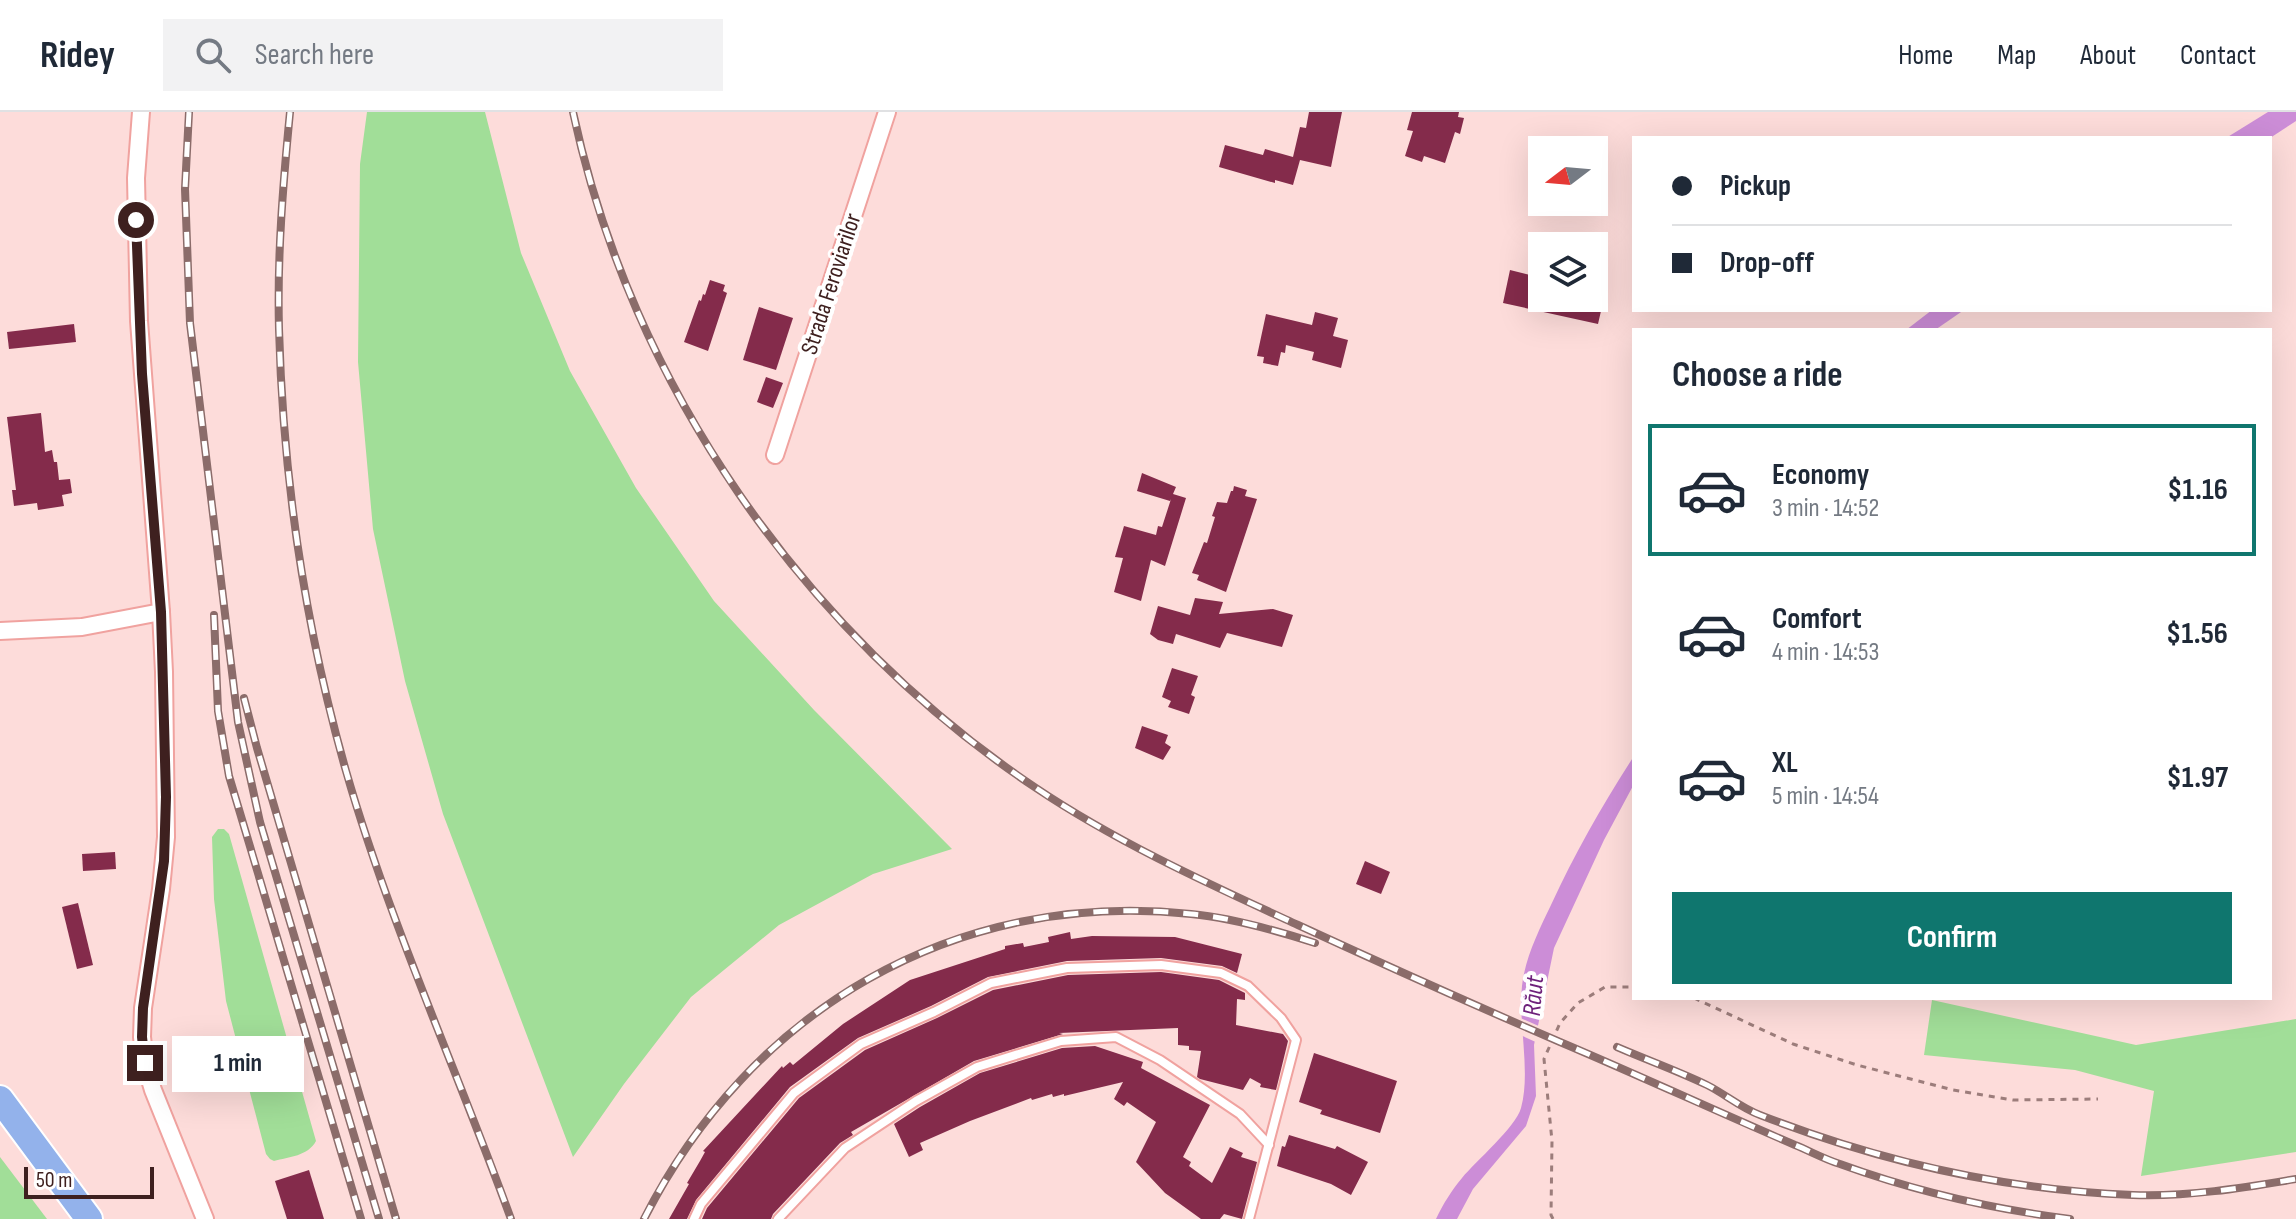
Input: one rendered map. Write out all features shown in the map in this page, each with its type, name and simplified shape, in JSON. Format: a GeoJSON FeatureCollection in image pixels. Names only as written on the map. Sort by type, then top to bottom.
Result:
{"type":"FeatureCollection","features":[{"type":"Feature","properties":{"kind":"highway"},"geometry":{"type":"LineString","coordinates":[[0,1099],[89,1219]]}},
{"type":"Feature","properties":{"kind":"street"},"geometry":{"type":"LineString","coordinates":[[141,112],[136,178],[139,321],[161,612],[166,837],[143,1008],[142,1037],[153,1090],[205,1219]]}},
{"type":"Feature","properties":{"kind":"street","name":"Strada Feroviarilor"},"geometry":{"type":"LineString","coordinates":[[775,455],[887,112]]}},
{"type":"Feature","properties":{"kind":"street"},"geometry":{"type":"LineString","coordinates":[[0,631],[82,627],[161,612]]}},
{"type":"Feature","properties":{"kind":"lane"},"geometry":{"type":"LineString","coordinates":[[694,1219],[701,1204],[794,1093],[861,1044],[991,983],[1067,968],[1161,965],[1221,973],[1248,986],[1281,1018],[1296,1040],[1249,1219]]}},
{"type":"Feature","properties":{"kind":"lane"},"geometry":{"type":"LineString","coordinates":[[778,1219],[845,1148],[916,1101],[977,1067],[1061,1041],[1116,1037],[1160,1060],[1240,1114],[1269,1145]]}},
{"type":"Feature","properties":{"kind":"path"},"geometry":{"type":"LineString","coordinates":[[1553,1219],[1552,1141],[1544,1059],[1560,1023],[1578,1003],[1605,987],[1632,987]]}},
{"type":"Feature","properties":{"kind":"path"},"geometry":{"type":"LineString","coordinates":[[1698,1000],[1793,1044],[1857,1065],[1953,1090],[2013,1100],[2098,1099]]}},
{"type":"Feature","properties":{"kind":"green space"},"geometry":{"type":"Polygon","coordinates":[[[367,112],[485,112],[521,253],[570,371],[636,488],[714,601],[814,710],[952,849],[873,874],[779,925],[691,997],[573,1157],[443,814],[405,681],[373,529],[358,362],[360,164],[367,112]]]}},
{"type":"Feature","properties":{"kind":"green space"},"geometry":{"type":"Polygon","coordinates":[[[218,829],[224,829],[229,834],[316,1141],[303,1153],[274,1161],[266,1154],[226,1001],[214,899],[212,837],[218,829]]]}},
{"type":"Feature","properties":{"kind":"green space"},"geometry":{"type":"Polygon","coordinates":[[[1932,1000],[2136,1045],[2296,1019],[2296,1152],[2141,1176],[2154,1091],[2075,1070],[1924,1055],[1932,1000]]]}},
{"type":"Feature","properties":{"kind":"green space"},"geometry":{"type":"Polygon","coordinates":[[[0,1157],[47,1219],[0,1219],[0,1157]]]}},
{"type":"Feature","properties":{"kind":"water"},"geometry":{"type":"Polygon","coordinates":[[[2268,112],[2296,112],[2296,121],[2272,137],[2229,136],[2268,112]]]}},
{"type":"Feature","properties":{"kind":"water"},"geometry":{"type":"Polygon","coordinates":[[[1929,312],[1961,312],[1938,328],[1909,328],[1929,312]]]}},
{"type":"Feature","properties":{"kind":"water","name":"Răut"},"geometry":{"type":"Polygon","coordinates":[[[1632,759],[1632,788],[1554,948],[1534,1045],[1536,1096],[1526,1126],[1473,1189],[1457,1219],[1436,1219],[1458,1183],[1518,1116],[1525,1079],[1522,986],[1529,955],[1560,886],[1632,759]]]}},
{"type":"Feature","properties":{"kind":"pier"},"geometry":{"type":"Polygon","coordinates":[[[1518,1017],[1541,1027],[1538,1043],[1518,1034],[1518,1017]]]}},
{"type":"Feature","properties":{"kind":"building"},"geometry":{"type":"Polygon","coordinates":[[[1309,112],[1342,112],[1331,167],[1300,160],[1293,185],[1219,167],[1225,145],[1263,155],[1265,149],[1293,157],[1300,127],[1306,128],[1309,112]]]}},
{"type":"Feature","properties":{"kind":"building"},"geometry":{"type":"Polygon","coordinates":[[[1412,112],[1459,112],[1458,117],[1464,118],[1460,134],[1455,132],[1445,163],[1424,156],[1422,162],[1405,156],[1413,131],[1407,130],[1412,112]]]}},
{"type":"Feature","properties":{"kind":"building"},"geometry":{"type":"Polygon","coordinates":[[[1510,270],[1528,274],[1528,309],[1503,303],[1510,270]]]}},
{"type":"Feature","properties":{"kind":"building"},"geometry":{"type":"Polygon","coordinates":[[[710,280],[725,285],[723,291],[727,293],[708,351],[684,342],[699,300],[705,295],[710,280]]]}},
{"type":"Feature","properties":{"kind":"building"},"geometry":{"type":"Polygon","coordinates":[[[759,307],[793,318],[776,370],[743,360],[759,307]]]}},
{"type":"Feature","properties":{"kind":"building"},"geometry":{"type":"Polygon","coordinates":[[[1315,312],[1338,318],[1333,336],[1348,340],[1341,368],[1312,360],[1314,352],[1286,345],[1278,366],[1263,363],[1264,357],[1257,356],[1266,314],[1312,325],[1315,312]]]}},
{"type":"Feature","properties":{"kind":"building"},"geometry":{"type":"Polygon","coordinates":[[[1544,312],[1601,312],[1598,324],[1544,312]]]}},
{"type":"Feature","properties":{"kind":"building"},"geometry":{"type":"Polygon","coordinates":[[[74,324],[76,342],[9,349],[7,332],[74,324]]]}},
{"type":"Feature","properties":{"kind":"building"},"geometry":{"type":"Polygon","coordinates":[[[766,377],[783,383],[773,408],[757,402],[766,377]]]}},
{"type":"Feature","properties":{"kind":"building"},"geometry":{"type":"Polygon","coordinates":[[[41,413],[45,452],[52,450],[59,480],[70,479],[72,493],[62,495],[64,506],[38,510],[37,503],[14,506],[12,490],[16,490],[7,417],[41,413]]]}},
{"type":"Feature","properties":{"kind":"building"},"geometry":{"type":"Polygon","coordinates":[[[1142,473],[1176,487],[1173,494],[1186,498],[1165,566],[1151,560],[1141,601],[1114,592],[1123,558],[1115,557],[1124,526],[1156,535],[1158,526],[1162,527],[1171,499],[1137,491],[1142,473]]]}},
{"type":"Feature","properties":{"kind":"building"},"geometry":{"type":"Polygon","coordinates":[[[1234,486],[1247,490],[1245,496],[1257,499],[1226,592],[1197,580],[1199,575],[1192,573],[1204,542],[1207,543],[1217,502],[1227,503],[1234,486]]]}},
{"type":"Feature","properties":{"kind":"building"},"geometry":{"type":"Polygon","coordinates":[[[1195,598],[1223,602],[1219,614],[1273,609],[1293,615],[1282,647],[1227,633],[1220,648],[1176,634],[1173,644],[1150,634],[1158,606],[1190,615],[1195,598]]]}},
{"type":"Feature","properties":{"kind":"building"},"geometry":{"type":"Polygon","coordinates":[[[1172,668],[1198,676],[1191,695],[1195,697],[1189,714],[1168,707],[1171,701],[1162,697],[1172,668]]]}},
{"type":"Feature","properties":{"kind":"building"},"geometry":{"type":"Polygon","coordinates":[[[1142,726],[1168,735],[1165,743],[1171,747],[1163,760],[1135,748],[1142,726]]]}},
{"type":"Feature","properties":{"kind":"building"},"geometry":{"type":"Polygon","coordinates":[[[115,852],[116,869],[83,871],[82,854],[115,852]]]}},
{"type":"Feature","properties":{"kind":"building"},"geometry":{"type":"Polygon","coordinates":[[[1365,861],[1390,872],[1381,894],[1356,884],[1365,861]]]}},
{"type":"Feature","properties":{"kind":"building"},"geometry":{"type":"Polygon","coordinates":[[[78,903],[93,965],[77,969],[62,907],[78,903]]]}},
{"type":"Feature","properties":{"kind":"building"},"geometry":{"type":"Polygon","coordinates":[[[1070,932],[1071,939],[1092,936],[1175,937],[1242,954],[1237,973],[1222,966],[1161,958],[1067,961],[988,977],[858,1038],[790,1087],[696,1200],[687,1219],[669,1219],[703,1151],[782,1066],[790,1062],[793,1065],[843,1024],[910,980],[1005,949],[1005,946],[1023,943],[1024,947],[1049,942],[1048,937],[1070,932]]]}},
{"type":"Feature","properties":{"kind":"building"},"geometry":{"type":"Polygon","coordinates":[[[1161,972],[1219,980],[1245,993],[1245,1000],[1237,999],[1236,1025],[1283,1034],[1288,1041],[1276,1090],[1260,1087],[1261,1084],[1250,1078],[1243,1090],[1200,1079],[1197,1077],[1201,1051],[1178,1045],[1178,1028],[1059,1033],[1063,1034],[974,1061],[851,1132],[853,1135],[840,1143],[771,1219],[702,1219],[707,1208],[799,1098],[865,1050],[993,990],[1068,975],[1161,972]]]}},
{"type":"Feature","properties":{"kind":"building"},"geometry":{"type":"Polygon","coordinates":[[[1095,1046],[1143,1062],[1141,1068],[1210,1105],[1183,1157],[1191,1162],[1189,1166],[1212,1183],[1230,1147],[1243,1153],[1241,1157],[1257,1162],[1242,1219],[1224,1214],[1220,1219],[1201,1219],[1165,1193],[1136,1162],[1156,1122],[1127,1102],[1124,1106],[1114,1099],[1123,1082],[1064,1096],[1053,1097],[1052,1094],[1031,1098],[920,1143],[923,1150],[909,1157],[894,1124],[920,1107],[980,1073],[1062,1048],[1095,1046]]]}},
{"type":"Feature","properties":{"kind":"building"},"geometry":{"type":"Polygon","coordinates":[[[1314,1053],[1397,1081],[1380,1133],[1320,1114],[1322,1110],[1299,1102],[1314,1053]]]}},
{"type":"Feature","properties":{"kind":"building"},"geometry":{"type":"Polygon","coordinates":[[[1289,1135],[1335,1149],[1337,1146],[1368,1162],[1351,1195],[1331,1184],[1277,1166],[1282,1146],[1285,1147],[1289,1135]]]}},
{"type":"Feature","properties":{"kind":"building"},"geometry":{"type":"Polygon","coordinates":[[[309,1170],[324,1219],[287,1219],[275,1181],[309,1170]]]}},
{"type":"Feature","properties":{"kind":"railway"},"geometry":{"type":"LineString","coordinates":[[189,112],[185,189],[190,323],[238,722],[260,822],[379,1219]]}},
{"type":"Feature","properties":{"kind":"railway"},"geometry":{"type":"LineString","coordinates":[[290,112],[279,275],[281,385],[291,496],[308,607],[332,717],[364,828],[403,941],[511,1219]]}},
{"type":"Feature","properties":{"kind":"railway"},"geometry":{"type":"LineString","coordinates":[[573,112],[600,213],[637,311],[684,405],[739,494],[803,578],[874,655],[952,726],[1036,788],[1131,845],[1461,999],[1828,1160],[1954,1198],[2070,1219]]}},
{"type":"Feature","properties":{"kind":"railway"},"geometry":{"type":"LineString","coordinates":[[214,615],[218,711],[229,776],[361,1219]]}},
{"type":"Feature","properties":{"kind":"railway"},"geometry":{"type":"LineString","coordinates":[[244,698],[396,1219]]}},
{"type":"Feature","properties":{"kind":"railway"},"geometry":{"type":"LineString","coordinates":[[644,1219],[688,1145],[741,1080],[801,1024],[869,979],[942,944],[1021,922],[1104,911],[1207,916],[1254,925],[1315,943]]}},
{"type":"Feature","properties":{"kind":"railway"},"geometry":{"type":"LineString","coordinates":[[1617,1047],[1707,1085],[1753,1112],[1805,1131],[1896,1159],[1990,1180],[2085,1192],[2174,1195],[2296,1179]]}},
{"type":"Feature","properties":{"kind":"route"},"geometry":{"type":"LineString","coordinates":[[136,220],[142,374],[161,612],[166,797],[164,861],[143,1008],[145,1063]]}}]}
